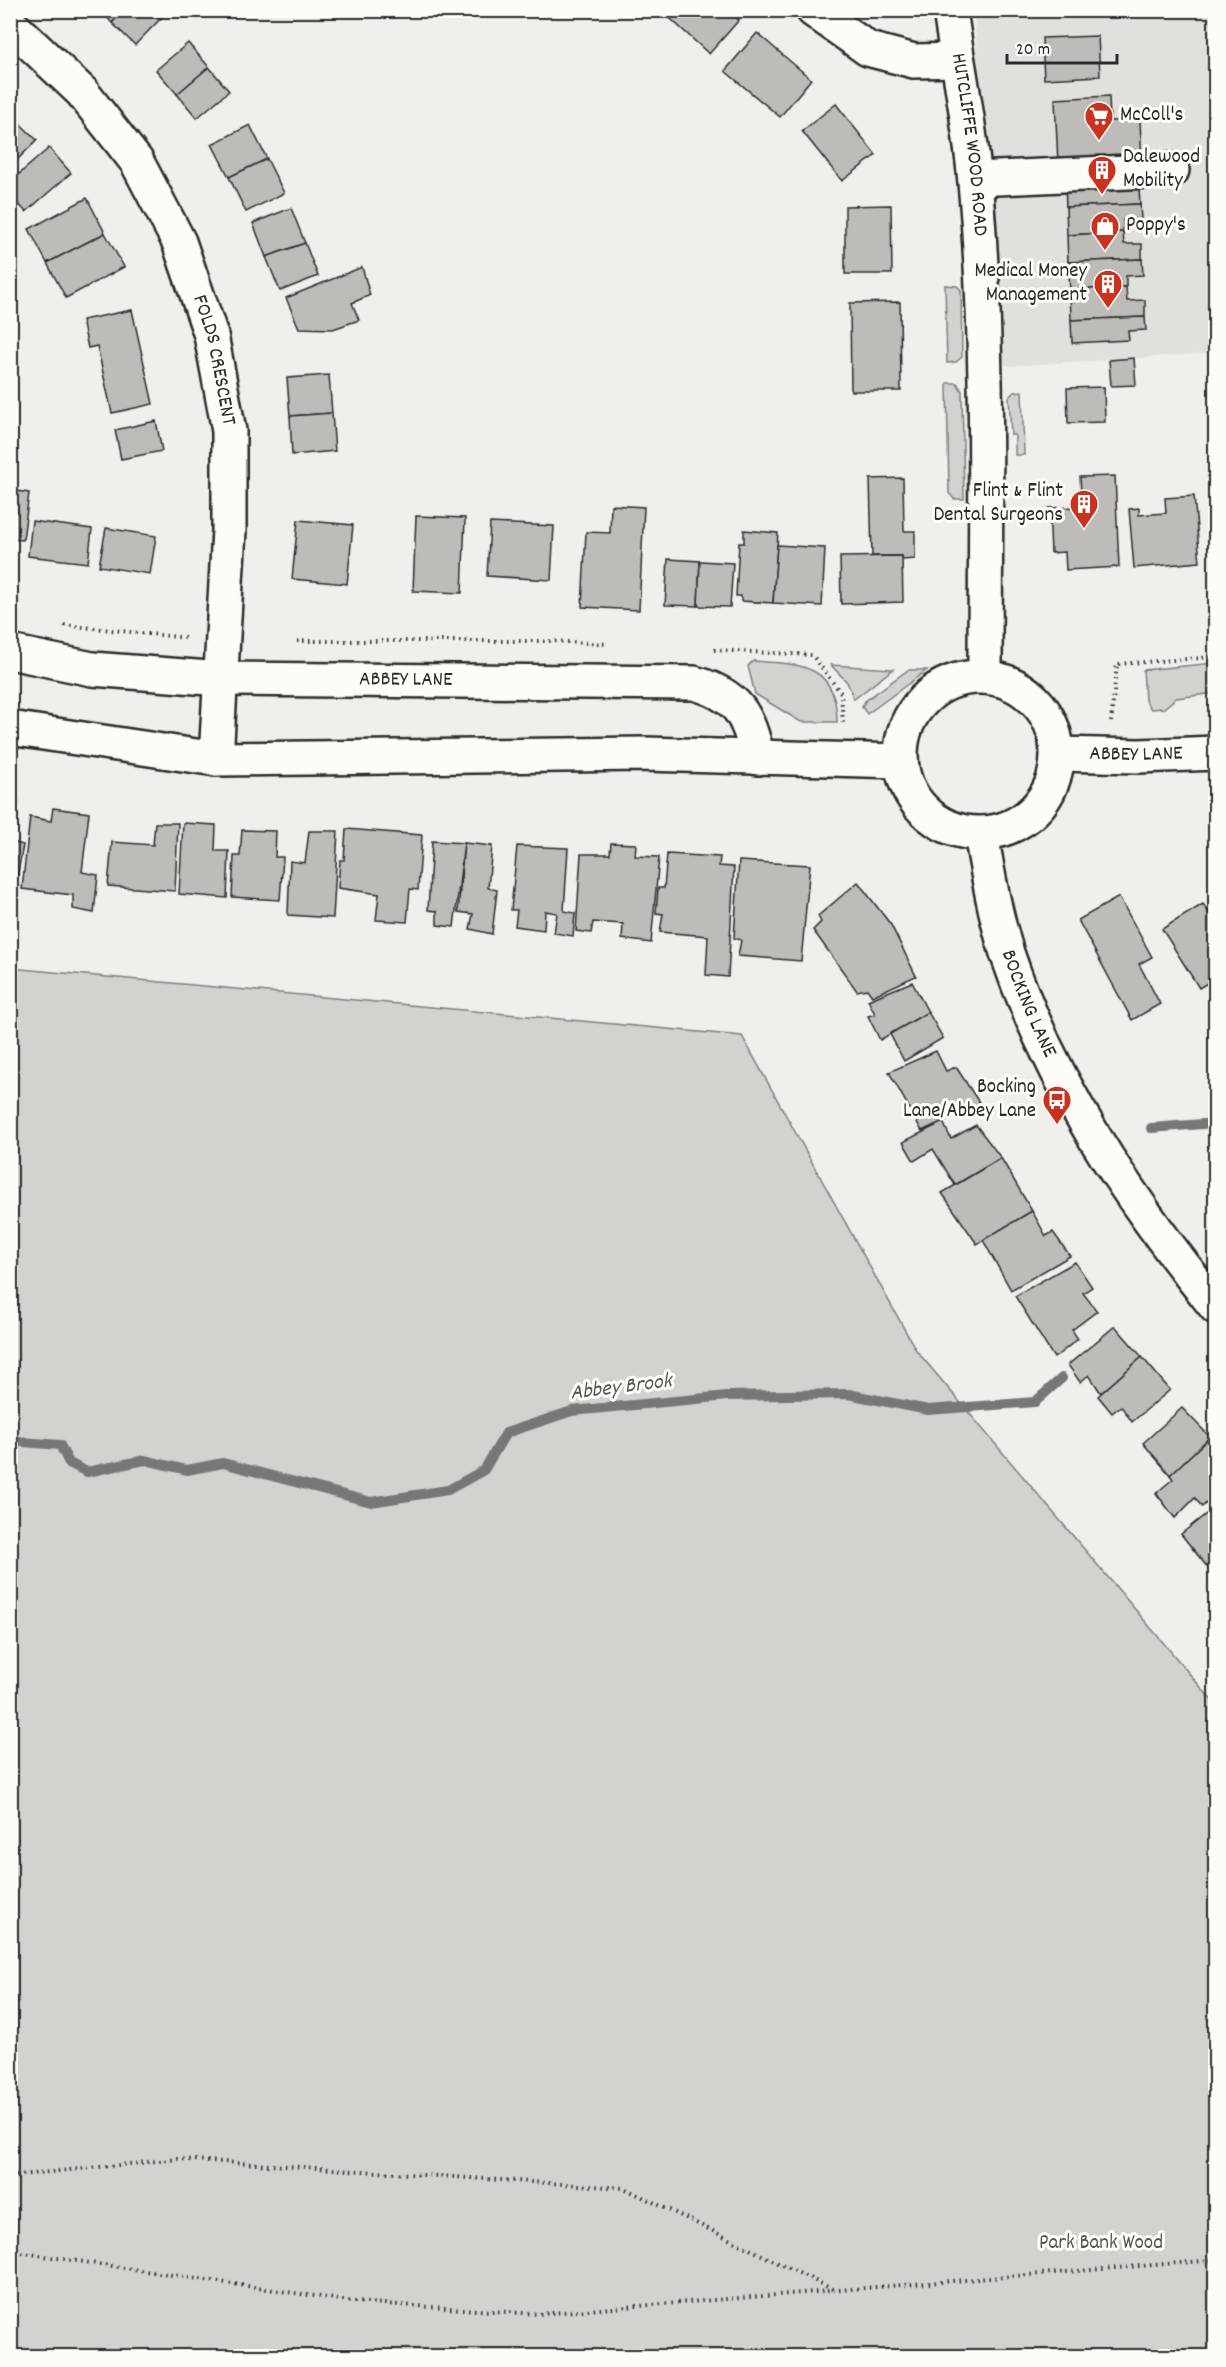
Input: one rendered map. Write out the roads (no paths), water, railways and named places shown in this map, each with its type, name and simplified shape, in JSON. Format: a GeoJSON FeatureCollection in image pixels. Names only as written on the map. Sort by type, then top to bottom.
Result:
{"type":"FeatureCollection","features":[{"type":"Feature","properties":{"kind":"street"},"geometry":{"type":"LineString","coordinates":[[813,10],[868,49],[914,61],[957,60]]}},
{"type":"Feature","properties":{"kind":"street","name":"HUTCLIFFE WOOD ROAD"},"geometry":{"type":"LineString","coordinates":[[950,10],[975,179],[985,400],[985,677]]}},
{"type":"Feature","properties":{"kind":"street","name":"FOLDS CRESCENT"},"geometry":{"type":"LineString","coordinates":[[10,24],[82,92],[137,162],[179,242],[211,335],[229,431],[230,530],[216,759]]}},
{"type":"Feature","properties":{"kind":"street"},"geometry":{"type":"LineString","coordinates":[[975,179],[1172,170]]}},
{"type":"Feature","properties":{"kind":"street","name":"ABBEY LANE"},"geometry":{"type":"LineString","coordinates":[[10,652],[92,669],[222,679],[694,683],[712,688],[728,697],[746,716],[758,758]]}},
{"type":"Feature","properties":{"kind":"street"},"geometry":{"type":"LineString","coordinates":[[985,677],[1015,686],[1036,701],[1052,725],[1058,754],[1053,783],[1037,808],[1010,827],[981,834],[953,829],[926,813],[910,791],[901,760],[905,730],[922,702],[949,683],[985,677]]}},
{"type":"Feature","properties":{"kind":"street"},"geometry":{"type":"LineString","coordinates":[[10,728],[216,759],[645,754],[901,760]]}},
{"type":"Feature","properties":{"kind":"street","name":"ABBEY LANE"},"geometry":{"type":"LineString","coordinates":[[1058,754],[1215,753]]}},
{"type":"Feature","properties":{"kind":"street","name":"BOCKING LANE"},"geometry":{"type":"LineString","coordinates":[[981,834],[1007,951],[1041,1035],[1102,1152],[1162,1241],[1215,1307]]}},
{"type":"Feature","properties":{"kind":"waterway","name":"Abbey Brook"},"geometry":{"type":"LineString","coordinates":[[1151,1128],[1216,1123]]}},
{"type":"Feature","properties":{"kind":"waterway","name":"Abbey Brook"},"geometry":{"type":"LineString","coordinates":[[10,1441],[60,1445],[69,1463],[87,1472],[145,1460],[187,1470],[223,1463],[371,1502],[448,1490],[484,1470],[506,1433],[572,1411],[727,1396],[848,1394],[928,1410],[1035,1402],[1062,1378]]}},
{"type":"Feature","properties":{"kind":"place","name":"McColl's"},"geometry":{"type":"Point","coordinates":[1099,142]}},
{"type":"Feature","properties":{"kind":"place","name":"Dalewood Mobility"},"geometry":{"type":"Point","coordinates":[1102,196]}},
{"type":"Feature","properties":{"kind":"place","name":"Poppy's"},"geometry":{"type":"Point","coordinates":[1105,252]}},
{"type":"Feature","properties":{"kind":"place","name":"Medical Money Management"},"geometry":{"type":"Point","coordinates":[1108,310]}},
{"type":"Feature","properties":{"kind":"place","name":"Flint & Flint Dental Surgeons"},"geometry":{"type":"Point","coordinates":[1084,530]}},
{"type":"Feature","properties":{"kind":"place","name":"Bocking Lane/Abbey Lane"},"geometry":{"type":"Point","coordinates":[1057,1126]}},
{"type":"Feature","properties":{"kind":"park label","name":"Park Bank Wood"},"geometry":{"type":"Point","coordinates":[1101,2244]}}]}
